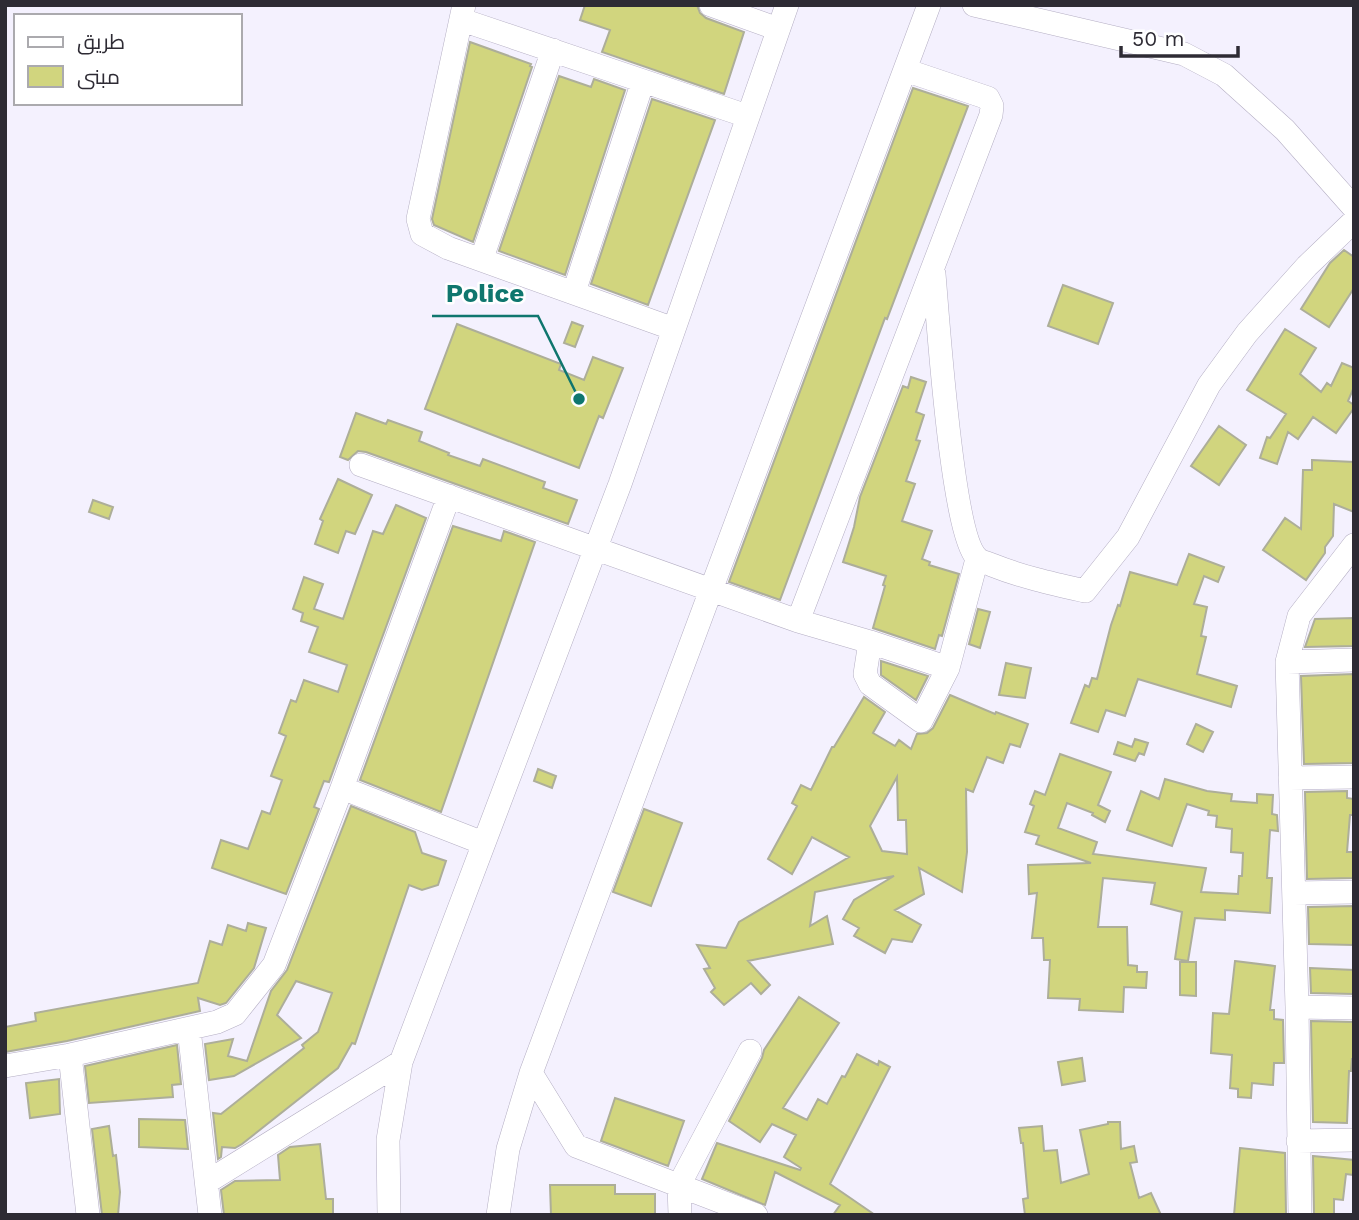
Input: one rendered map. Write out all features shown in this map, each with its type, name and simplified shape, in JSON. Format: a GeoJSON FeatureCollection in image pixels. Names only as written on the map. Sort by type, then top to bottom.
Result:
{"type":"FeatureCollection","features":[{"type":"Feature","properties":{"kind":"street"},"geometry":{"type":"LineString","coordinates":[[711,5],[778,29]]}},
{"type":"Feature","properties":{"kind":"street"},"geometry":{"type":"LineString","coordinates":[[389,1215],[388,1140],[401,1062],[595,548],[787,5]]}},
{"type":"Feature","properties":{"kind":"street"},"geometry":{"type":"LineString","coordinates":[[498,1215],[508,1149],[531,1073],[929,5]]}},
{"type":"Feature","properties":{"kind":"street"},"geometry":{"type":"LineString","coordinates":[[974,5],[1184,54],[1224,75],[1284,130],[1354,208]]}},
{"type":"Feature","properties":{"kind":"street"},"geometry":{"type":"LineString","coordinates":[[674,329],[430,240],[422,234],[418,219],[463,13],[553,50],[747,116]]}},
{"type":"Feature","properties":{"kind":"street"},"geometry":{"type":"LineString","coordinates":[[481,258],[553,50]]}},
{"type":"Feature","properties":{"kind":"street"},"geometry":{"type":"LineString","coordinates":[[798,621],[991,116],[992,106],[988,98],[979,93],[905,70]]}},
{"type":"Feature","properties":{"kind":"street"},"geometry":{"type":"LineString","coordinates":[[574,292],[643,81]]}},
{"type":"Feature","properties":{"kind":"street"},"geometry":{"type":"LineString","coordinates":[[977,559],[1027,577],[1085,591],[1128,537],[1209,385],[1247,333],[1307,265],[1354,221]]}},
{"type":"Feature","properties":{"kind":"street"},"geometry":{"type":"LineString","coordinates":[[870,642],[865,674],[870,684],[921,721],[948,668],[977,559],[963,524],[954,475],[934,268]]}},
{"type":"Feature","properties":{"kind":"street"},"geometry":{"type":"LineString","coordinates":[[361,465],[709,591],[948,668]]}},
{"type":"Feature","properties":{"kind":"street"},"geometry":{"type":"LineString","coordinates":[[5,1066],[189,1029],[236,1014],[274,965],[449,496]]}},
{"type":"Feature","properties":{"kind":"street"},"geometry":{"type":"LineString","coordinates":[[1300,1215],[1287,662],[1299,616],[1354,545]]}},
{"type":"Feature","properties":{"kind":"street"},"geometry":{"type":"LineString","coordinates":[[1287,662],[1354,660]]}},
{"type":"Feature","properties":{"kind":"street"},"geometry":{"type":"LineString","coordinates":[[1290,778],[1354,776]]}},
{"type":"Feature","properties":{"kind":"street"},"geometry":{"type":"LineString","coordinates":[[342,788],[483,843]]}},
{"type":"Feature","properties":{"kind":"street"},"geometry":{"type":"LineString","coordinates":[[1294,893],[1354,892]]}},
{"type":"Feature","properties":{"kind":"street"},"geometry":{"type":"LineString","coordinates":[[1297,1007],[1354,1008]]}},
{"type":"Feature","properties":{"kind":"street"},"geometry":{"type":"LineString","coordinates":[[189,1029],[210,1215]]}},
{"type":"Feature","properties":{"kind":"street"},"geometry":{"type":"LineString","coordinates":[[680,1215],[678,1185],[750,1051]]}},
{"type":"Feature","properties":{"kind":"street"},"geometry":{"type":"LineString","coordinates":[[70,1055],[88,1215]]}},
{"type":"Feature","properties":{"kind":"street"},"geometry":{"type":"LineString","coordinates":[[207,1182],[401,1062]]}},
{"type":"Feature","properties":{"kind":"street"},"geometry":{"type":"LineString","coordinates":[[531,1073],[576,1146],[756,1215]]}},
{"type":"Feature","properties":{"kind":"street"},"geometry":{"type":"LineString","coordinates":[[1298,1141],[1354,1140]]}},
{"type":"Feature","properties":{"kind":"building"},"geometry":{"type":"Polygon","coordinates":[[[585,5],[697,5],[706,18],[744,32],[724,94],[602,52],[610,30],[580,20],[585,5]]]}},
{"type":"Feature","properties":{"kind":"building"},"geometry":{"type":"Polygon","coordinates":[[[470,42],[531,64],[532,67],[473,242],[434,225],[432,219],[470,42]]]}},
{"type":"Feature","properties":{"kind":"building"},"geometry":{"type":"Polygon","coordinates":[[[559,76],[591,87],[594,79],[625,90],[565,275],[499,251],[559,76]]]}},
{"type":"Feature","properties":{"kind":"building"},"geometry":{"type":"Polygon","coordinates":[[[913,88],[968,106],[887,319],[885,318],[780,600],[729,582],[913,88]]]}},
{"type":"Feature","properties":{"kind":"building"},"geometry":{"type":"Polygon","coordinates":[[[652,99],[715,120],[648,305],[591,284],[652,99]]]}},
{"type":"Feature","properties":{"kind":"building"},"geometry":{"type":"Polygon","coordinates":[[[1344,250],[1354,257],[1354,288],[1329,327],[1301,309],[1330,263],[1344,250]]]}},
{"type":"Feature","properties":{"kind":"building"},"geometry":{"type":"Polygon","coordinates":[[[1063,285],[1113,303],[1098,344],[1048,326],[1063,285]]]}},
{"type":"Feature","properties":{"kind":"building"},"geometry":{"type":"Polygon","coordinates":[[[572,322],[583,326],[575,347],[564,343],[572,322]]]}},
{"type":"Feature","properties":{"kind":"building"},"geometry":{"type":"Polygon","coordinates":[[[457,324],[561,364],[559,370],[584,380],[593,357],[623,368],[603,418],[599,416],[579,468],[425,409],[457,324]]]}},
{"type":"Feature","properties":{"kind":"building"},"geometry":{"type":"Polygon","coordinates":[[[1285,329],[1316,348],[1300,374],[1321,392],[1327,383],[1331,386],[1342,363],[1354,368],[1354,387],[1348,401],[1354,408],[1336,433],[1313,417],[1298,439],[1288,432],[1277,464],[1260,458],[1267,437],[1270,438],[1286,414],[1247,390],[1285,329]]]}},
{"type":"Feature","properties":{"kind":"building"},"geometry":{"type":"Polygon","coordinates":[[[911,377],[926,382],[916,412],[924,415],[916,440],[920,441],[906,481],[915,484],[902,521],[932,531],[922,559],[930,562],[929,565],[959,574],[942,636],[939,635],[935,649],[873,628],[886,576],[843,562],[860,497],[903,386],[908,388],[911,377]]]}},
{"type":"Feature","properties":{"kind":"building"},"geometry":{"type":"Polygon","coordinates":[[[356,413],[386,424],[388,420],[422,432],[419,441],[449,453],[448,455],[480,466],[483,459],[545,482],[543,488],[577,500],[568,524],[366,452],[358,451],[348,460],[340,457],[356,413]]]}},
{"type":"Feature","properties":{"kind":"building"},"geometry":{"type":"Polygon","coordinates":[[[1219,426],[1246,445],[1219,485],[1191,466],[1219,426]]]}},
{"type":"Feature","properties":{"kind":"building"},"geometry":{"type":"Polygon","coordinates":[[[1312,460],[1354,462],[1354,512],[1334,504],[1333,536],[1306,580],[1263,550],[1285,518],[1301,529],[1303,470],[1312,470],[1312,460]]]}},
{"type":"Feature","properties":{"kind":"building"},"geometry":{"type":"Polygon","coordinates":[[[338,479],[372,495],[355,534],[346,531],[338,553],[315,544],[323,521],[320,519],[338,479]]]}},
{"type":"Feature","properties":{"kind":"building"},"geometry":{"type":"Polygon","coordinates":[[[93,500],[113,507],[109,519],[89,512],[93,500]]]}},
{"type":"Feature","properties":{"kind":"building"},"geometry":{"type":"Polygon","coordinates":[[[396,505],[426,518],[329,782],[324,781],[314,807],[319,809],[286,894],[212,868],[221,840],[248,849],[262,811],[270,814],[282,780],[271,776],[286,736],[279,733],[291,700],[296,702],[304,680],[338,692],[347,665],[309,652],[318,627],[301,621],[303,613],[293,609],[304,577],[323,584],[314,609],[343,619],[373,531],[383,534],[396,505]]]}},
{"type":"Feature","properties":{"kind":"building"},"geometry":{"type":"Polygon","coordinates":[[[453,526],[501,541],[504,531],[535,542],[441,812],[360,780],[453,526]]]}},
{"type":"Feature","properties":{"kind":"building"},"geometry":{"type":"Polygon","coordinates":[[[1189,554],[1224,567],[1218,582],[1204,576],[1194,604],[1207,607],[1201,636],[1206,637],[1197,674],[1237,686],[1231,707],[1138,679],[1125,716],[1106,710],[1098,732],[1071,723],[1085,685],[1089,687],[1092,678],[1097,679],[1111,625],[1130,572],[1177,585],[1189,554]]]}},
{"type":"Feature","properties":{"kind":"building"},"geometry":{"type":"Polygon","coordinates":[[[978,609],[990,612],[980,648],[969,644],[978,609]]]}},
{"type":"Feature","properties":{"kind":"building"},"geometry":{"type":"Polygon","coordinates":[[[1354,618],[1354,646],[1305,647],[1315,619],[1354,618]]]}},
{"type":"Feature","properties":{"kind":"building"},"geometry":{"type":"Polygon","coordinates":[[[881,661],[928,676],[916,700],[881,675],[881,661]]]}},
{"type":"Feature","properties":{"kind":"building"},"geometry":{"type":"Polygon","coordinates":[[[1006,663],[1031,668],[1025,698],[999,695],[1006,663]]]}},
{"type":"Feature","properties":{"kind":"building"},"geometry":{"type":"Polygon","coordinates":[[[1354,674],[1354,763],[1304,764],[1301,676],[1354,674]]]}},
{"type":"Feature","properties":{"kind":"building"},"geometry":{"type":"Polygon","coordinates":[[[950,695],[995,714],[996,712],[1028,724],[1020,747],[1010,744],[1003,763],[987,757],[973,792],[966,789],[967,852],[962,892],[919,868],[924,894],[895,910],[921,925],[912,942],[892,939],[885,953],[854,936],[859,928],[843,919],[854,900],[894,876],[815,892],[810,926],[827,916],[833,944],[748,961],[770,985],[761,994],[751,983],[724,1005],[711,992],[715,988],[704,969],[710,968],[697,945],[726,948],[739,922],[849,857],[812,837],[792,874],[768,859],[797,806],[792,803],[801,785],[811,790],[832,747],[864,697],[885,712],[873,733],[895,746],[899,740],[911,749],[917,734],[927,733],[933,728],[950,695]],[[897,777],[870,826],[882,851],[907,854],[906,820],[898,820],[897,777]]]}},
{"type":"Feature","properties":{"kind":"building"},"geometry":{"type":"Polygon","coordinates":[[[1196,724],[1213,732],[1203,752],[1187,744],[1196,724]]]}},
{"type":"Feature","properties":{"kind":"building"},"geometry":{"type":"Polygon","coordinates":[[[1135,739],[1148,743],[1144,755],[1139,753],[1135,761],[1114,754],[1118,742],[1132,747],[1135,739]]]}},
{"type":"Feature","properties":{"kind":"building"},"geometry":{"type":"Polygon","coordinates":[[[1060,754],[1111,772],[1098,805],[1110,811],[1105,822],[1092,815],[1093,813],[1067,803],[1058,828],[1097,842],[1093,854],[1206,868],[1201,892],[1238,894],[1243,853],[1231,852],[1232,829],[1216,827],[1217,816],[1208,815],[1209,811],[1187,804],[1172,846],[1127,830],[1141,791],[1159,799],[1165,779],[1207,791],[1232,794],[1231,801],[1257,803],[1257,794],[1273,795],[1272,814],[1277,815],[1278,831],[1270,830],[1267,878],[1272,878],[1270,913],[1225,910],[1225,920],[1195,918],[1188,961],[1175,959],[1182,912],[1151,904],[1155,883],[1103,878],[1098,927],[1127,927],[1128,965],[1137,966],[1137,972],[1147,972],[1146,988],[1124,987],[1123,1012],[1079,1010],[1080,999],[1048,998],[1050,960],[1044,960],[1043,938],[1032,938],[1037,893],[1029,894],[1028,865],[1091,863],[1036,844],[1039,836],[1025,832],[1034,806],[1030,804],[1035,791],[1045,795],[1060,754]]]}},
{"type":"Feature","properties":{"kind":"building"},"geometry":{"type":"Polygon","coordinates":[[[538,769],[556,776],[552,788],[534,781],[538,769]]]}},
{"type":"Feature","properties":{"kind":"building"},"geometry":{"type":"Polygon","coordinates":[[[1347,791],[1347,798],[1354,799],[1347,852],[1354,852],[1354,878],[1307,879],[1305,792],[1347,791]]]}},
{"type":"Feature","properties":{"kind":"building"},"geometry":{"type":"Polygon","coordinates":[[[351,806],[415,832],[422,853],[446,861],[438,885],[422,890],[409,885],[355,1044],[352,1043],[338,1068],[242,1144],[235,1148],[222,1147],[221,1157],[218,1159],[213,1113],[221,1114],[304,1048],[302,1045],[318,1032],[332,993],[296,981],[277,1015],[301,1038],[234,1076],[209,1080],[205,1044],[233,1039],[228,1056],[247,1061],[271,991],[287,970],[351,806]]]}},
{"type":"Feature","properties":{"kind":"building"},"geometry":{"type":"Polygon","coordinates":[[[644,809],[682,823],[651,906],[613,892],[644,809]]]}},
{"type":"Feature","properties":{"kind":"building"},"geometry":{"type":"Polygon","coordinates":[[[1354,906],[1354,945],[1309,944],[1308,907],[1354,906]]]}},
{"type":"Feature","properties":{"kind":"building"},"geometry":{"type":"Polygon","coordinates":[[[248,923],[266,928],[254,968],[226,1003],[220,1005],[198,998],[200,1011],[5,1052],[5,1027],[36,1021],[35,1013],[198,983],[210,941],[222,945],[228,925],[246,931],[248,923]]]}},
{"type":"Feature","properties":{"kind":"building"},"geometry":{"type":"Polygon","coordinates":[[[1235,961],[1275,966],[1270,1010],[1274,1010],[1274,1019],[1283,1020],[1284,1063],[1274,1063],[1273,1085],[1252,1083],[1251,1098],[1238,1097],[1238,1089],[1230,1088],[1232,1055],[1211,1053],[1213,1013],[1229,1014],[1235,961]]]}},
{"type":"Feature","properties":{"kind":"building"},"geometry":{"type":"Polygon","coordinates":[[[1180,962],[1196,962],[1196,996],[1180,995],[1180,962]]]}},
{"type":"Feature","properties":{"kind":"building"},"geometry":{"type":"Polygon","coordinates":[[[1310,968],[1354,970],[1354,994],[1311,993],[1310,968]]]}},
{"type":"Feature","properties":{"kind":"building"},"geometry":{"type":"Polygon","coordinates":[[[799,997],[839,1023],[783,1108],[807,1120],[818,1099],[827,1104],[857,1054],[878,1065],[879,1061],[890,1067],[830,1184],[875,1215],[833,1215],[840,1205],[775,1172],[765,1205],[702,1179],[717,1143],[800,1170],[801,1168],[784,1157],[796,1135],[772,1124],[760,1142],[729,1121],[764,1050],[799,997]]]}},
{"type":"Feature","properties":{"kind":"building"},"geometry":{"type":"Polygon","coordinates":[[[1311,1021],[1354,1022],[1354,1059],[1349,1071],[1347,1123],[1313,1122],[1311,1021]]]}},
{"type":"Feature","properties":{"kind":"building"},"geometry":{"type":"Polygon","coordinates":[[[177,1045],[181,1084],[172,1085],[173,1097],[89,1103],[85,1066],[177,1045]]]}},
{"type":"Feature","properties":{"kind":"building"},"geometry":{"type":"Polygon","coordinates":[[[1082,1058],[1085,1081],[1062,1085],[1058,1062],[1082,1058]]]}},
{"type":"Feature","properties":{"kind":"building"},"geometry":{"type":"Polygon","coordinates":[[[59,1079],[60,1114],[30,1118],[26,1083],[59,1079]]]}},
{"type":"Feature","properties":{"kind":"building"},"geometry":{"type":"Polygon","coordinates":[[[615,1098],[684,1121],[668,1166],[601,1141],[615,1098]]]}},
{"type":"Feature","properties":{"kind":"building"},"geometry":{"type":"Polygon","coordinates":[[[139,1119],[185,1120],[188,1149],[139,1147],[139,1119]]]}},
{"type":"Feature","properties":{"kind":"building"},"geometry":{"type":"Polygon","coordinates":[[[1108,1122],[1120,1122],[1121,1149],[1134,1146],[1137,1162],[1130,1163],[1139,1198],[1151,1193],[1161,1215],[1025,1215],[1023,1199],[1028,1198],[1019,1128],[1042,1126],[1044,1151],[1057,1150],[1061,1183],[1089,1174],[1080,1130],[1108,1122]]]}},
{"type":"Feature","properties":{"kind":"building"},"geometry":{"type":"Polygon","coordinates":[[[109,1126],[113,1156],[116,1155],[120,1192],[118,1215],[102,1215],[92,1129],[109,1126]]]}},
{"type":"Feature","properties":{"kind":"building"},"geometry":{"type":"Polygon","coordinates":[[[320,1144],[326,1199],[333,1199],[333,1215],[224,1215],[221,1190],[235,1181],[280,1180],[278,1155],[290,1147],[320,1144]]]}},
{"type":"Feature","properties":{"kind":"building"},"geometry":{"type":"Polygon","coordinates":[[[1240,1148],[1285,1153],[1286,1215],[1234,1215],[1240,1148]]]}},
{"type":"Feature","properties":{"kind":"building"},"geometry":{"type":"Polygon","coordinates":[[[1313,1156],[1354,1160],[1354,1175],[1346,1174],[1343,1200],[1334,1199],[1334,1215],[1314,1215],[1313,1156]]]}},
{"type":"Feature","properties":{"kind":"building"},"geometry":{"type":"Polygon","coordinates":[[[550,1185],[615,1185],[615,1194],[655,1194],[655,1215],[551,1215],[550,1185]]]}},
{"type":"Feature","properties":{"kind":"place","name":"Police"},"geometry":{"type":"Point","coordinates":[579,399]}}]}
